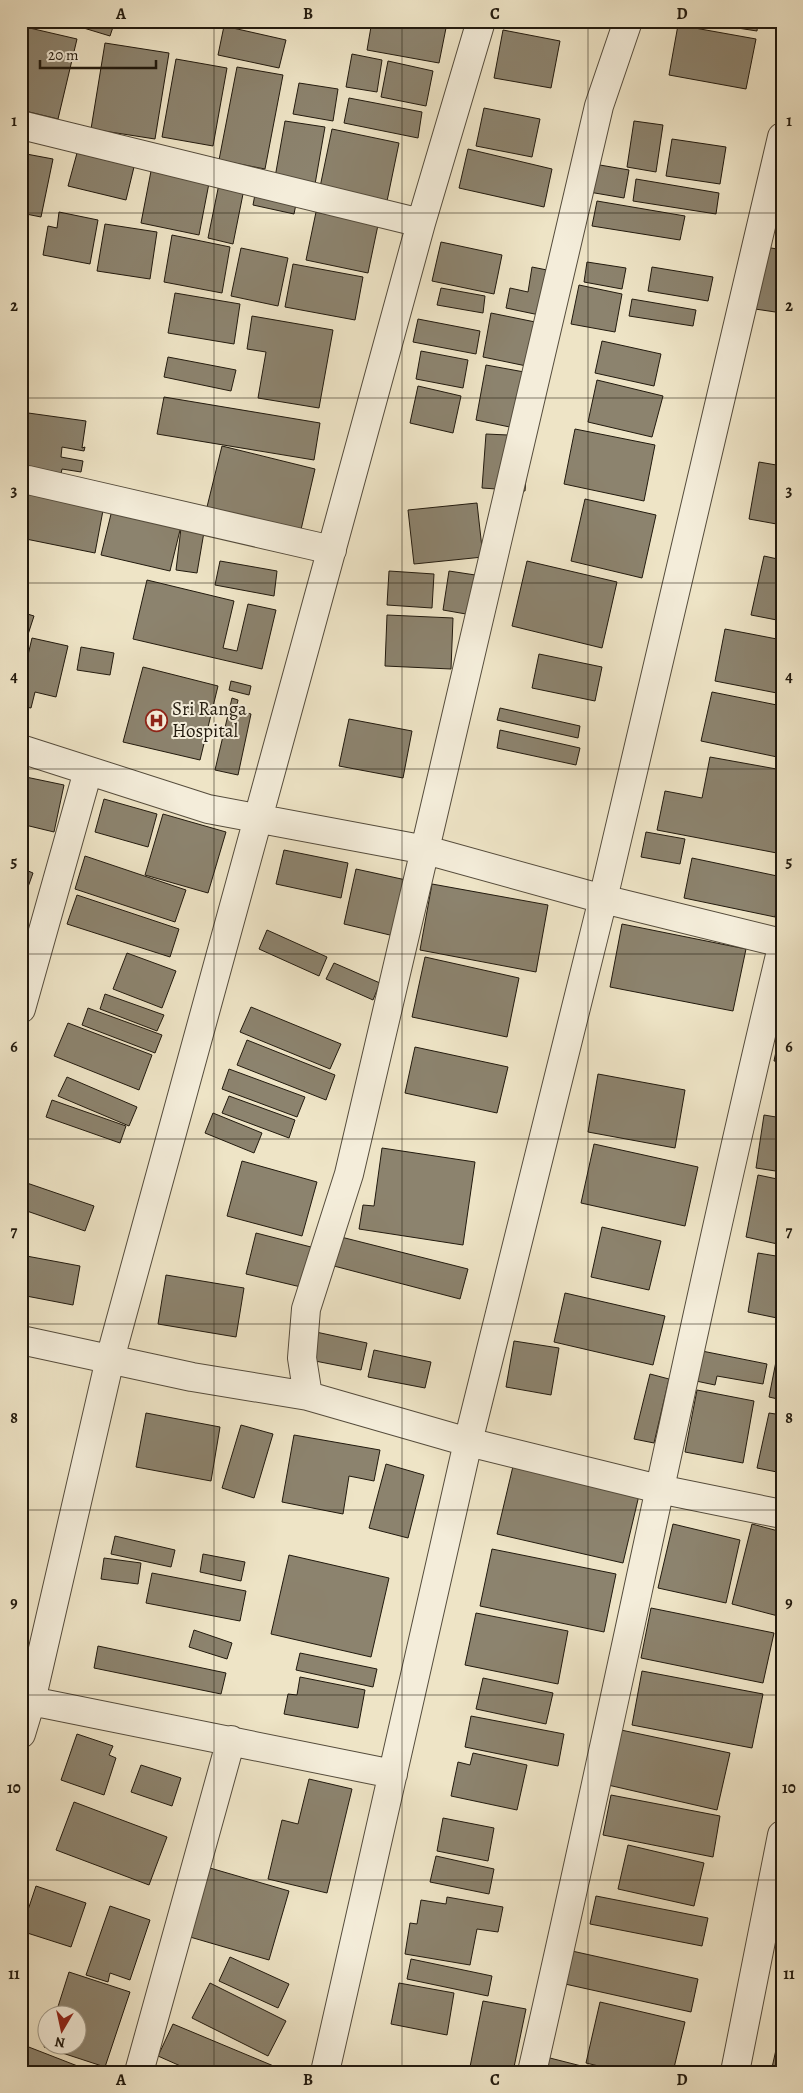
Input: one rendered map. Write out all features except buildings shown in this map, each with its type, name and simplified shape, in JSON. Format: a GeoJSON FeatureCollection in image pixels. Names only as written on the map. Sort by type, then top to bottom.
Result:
{"type":"FeatureCollection","features":[{"type":"Feature","properties":{"kind":"street"},"geometry":{"type":"LineString","coordinates":[[21,1734],[31,1701],[110,1359],[421,223],[481,21]]}},
{"type":"Feature","properties":{"kind":"street"},"geometry":{"type":"LineString","coordinates":[[308,1396],[302,1358],[306,1309],[349,1174],[599,106],[628,21]]}},
{"type":"Feature","properties":{"kind":"street"},"geometry":{"type":"LineString","coordinates":[[21,126],[421,223]]}},
{"type":"Feature","properties":{"kind":"street"},"geometry":{"type":"LineString","coordinates":[[325,2072],[468,1442],[603,899],[782,137]]}},
{"type":"Feature","properties":{"kind":"street"},"geometry":{"type":"LineString","coordinates":[[28,480],[332,550]]}},
{"type":"Feature","properties":{"kind":"street"},"geometry":{"type":"LineString","coordinates":[[21,749],[208,808],[258,820],[426,850],[603,899],[782,943]]}},
{"type":"Feature","properties":{"kind":"street"},"geometry":{"type":"LineString","coordinates":[[21,1010],[88,771]]}},
{"type":"Feature","properties":{"kind":"street"},"geometry":{"type":"LineString","coordinates":[[532,2072],[577,1878],[659,1489],[782,947]]}},
{"type":"Feature","properties":{"kind":"street"},"geometry":{"type":"LineString","coordinates":[[21,1340],[192,1377],[308,1396],[468,1442],[659,1489],[782,1514]]}},
{"type":"Feature","properties":{"kind":"street"},"geometry":{"type":"LineString","coordinates":[[31,1701],[393,1774]]}},
{"type":"Feature","properties":{"kind":"street"},"geometry":{"type":"LineString","coordinates":[[139,2072],[230,1740]]}},
{"type":"Feature","properties":{"kind":"street"},"geometry":{"type":"LineString","coordinates":[[735,2072],[782,1835]]}},
{"type":"Feature","properties":{"kind":"place","name":"Sri Ranga Hospital"},"geometry":{"type":"Point","coordinates":[156,720]}}]}
